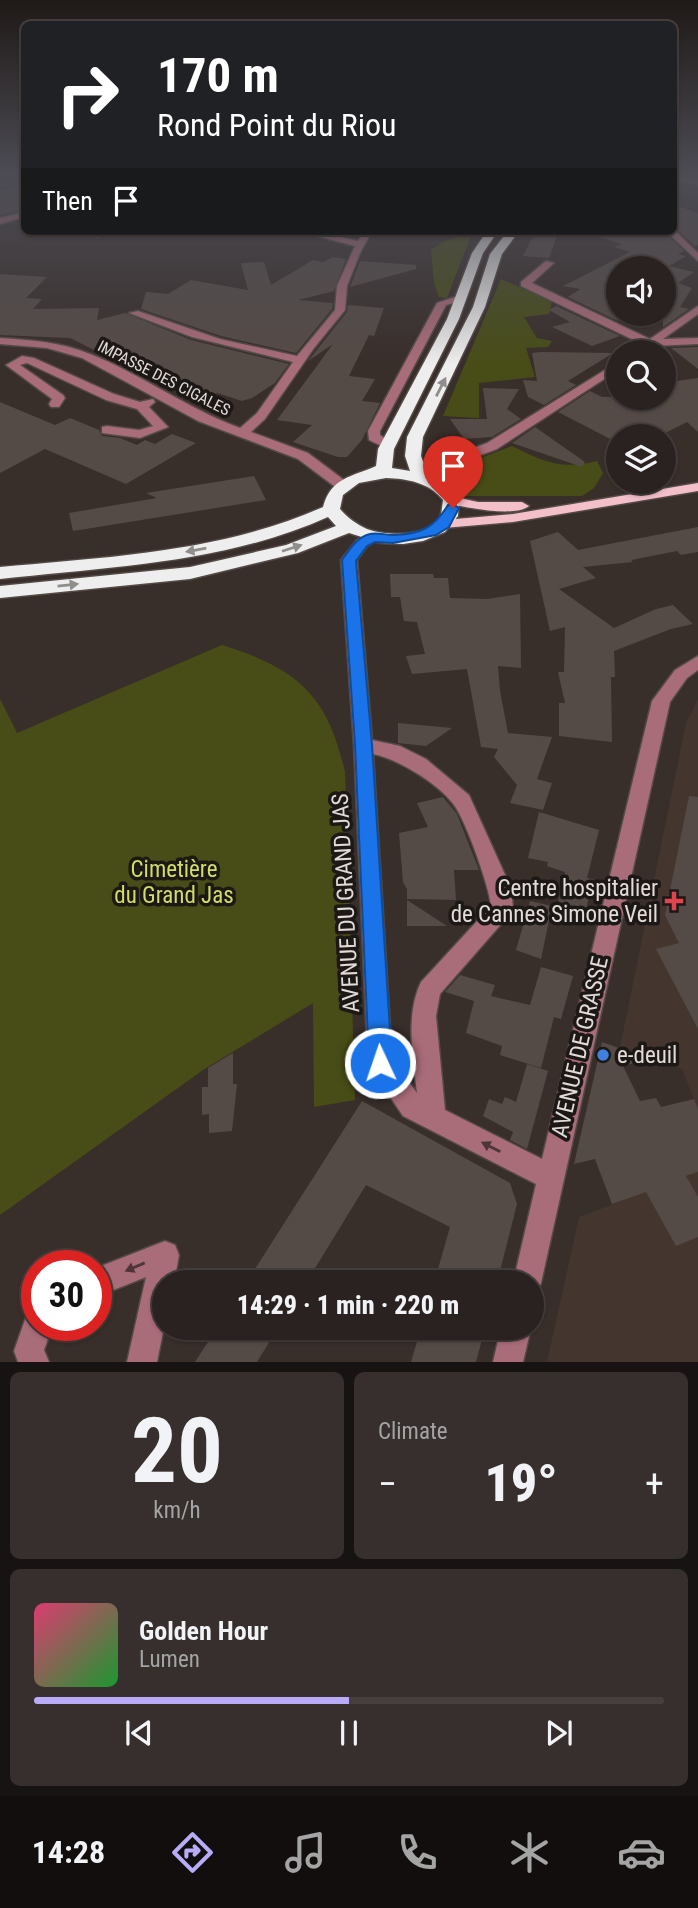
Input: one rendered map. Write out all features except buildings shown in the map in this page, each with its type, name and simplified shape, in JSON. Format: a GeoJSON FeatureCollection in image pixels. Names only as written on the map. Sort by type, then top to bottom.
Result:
{"type":"FeatureCollection","features":[{"type":"Feature","properties":{"kind":"highway"},"geometry":{"type":"LineString","coordinates":[[369,475],[404,474],[435,483],[452,500],[450,517],[444,524],[413,537],[373,537],[347,528],[337,520],[331,510],[335,493],[343,485],[384,468],[388,445],[454,317],[469,268],[487,238]]}},
{"type":"Feature","properties":{"kind":"highway"},"geometry":{"type":"LineString","coordinates":[[421,477],[412,456],[415,437],[479,307],[496,254],[509,238]]}},
{"type":"Feature","properties":{"kind":"highway"},"geometry":{"type":"LineString","coordinates":[[0,573],[174,554],[230,544],[284,530],[331,510]]}},
{"type":"Feature","properties":{"kind":"highway"},"geometry":{"type":"LineString","coordinates":[[0,592],[190,573],[292,549],[347,528]]}},
{"type":"Feature","properties":{"kind":"main road"},"geometry":{"type":"LineString","coordinates":[[452,500],[478,506],[548,505],[698,479]]}},
{"type":"Feature","properties":{"kind":"main road"},"geometry":{"type":"LineString","coordinates":[[444,524],[513,518],[698,487]]}},
{"type":"Feature","properties":{"kind":"street"},"geometry":{"type":"LineString","coordinates":[[322,238],[358,249]]}},
{"type":"Feature","properties":{"kind":"street"},"geometry":{"type":"LineString","coordinates":[[242,433],[261,416],[300,360],[340,310],[342,286],[364,238]]}},
{"type":"Feature","properties":{"kind":"street"},"geometry":{"type":"LineString","coordinates":[[679,238],[698,258]]}},
{"type":"Feature","properties":{"kind":"street"},"geometry":{"type":"LineString","coordinates":[[549,263],[525,284],[644,340]]}},
{"type":"Feature","properties":{"kind":"street"},"geometry":{"type":"LineString","coordinates":[[653,340],[698,309]]}},
{"type":"Feature","properties":{"kind":"street"},"geometry":{"type":"LineString","coordinates":[[134,313],[189,335],[236,348],[300,360]]}},
{"type":"Feature","properties":{"kind":"street","name":"IMPASSE DES CIGALES"},"geometry":{"type":"LineString","coordinates":[[0,341],[48,345],[86,356],[159,397],[303,456],[343,485]]}},
{"type":"Feature","properties":{"kind":"street"},"geometry":{"type":"LineString","coordinates":[[676,342],[698,341]]}},
{"type":"Feature","properties":{"kind":"street"},"geometry":{"type":"LineString","coordinates":[[55,404],[59,398],[12,365],[22,359],[30,360],[110,397],[142,406],[162,427],[140,434],[107,430]]}},
{"type":"Feature","properties":{"kind":"street"},"geometry":{"type":"LineString","coordinates":[[421,477],[440,465],[492,446],[606,373]]}},
{"type":"Feature","properties":{"kind":"street"},"geometry":{"type":"LineString","coordinates":[[142,406],[159,397]]}},
{"type":"Feature","properties":{"kind":"street","name":"AVENUE DU GRAND JAS"},"geometry":{"type":"LineString","coordinates":[[373,537],[362,543],[349,560],[363,745],[380,1063],[412,1107],[552,1178]]}},
{"type":"Feature","properties":{"kind":"street","name":"AVENUE DE GRASSE"},"geometry":{"type":"LineString","coordinates":[[530,1270],[661,701],[681,674],[698,662]]}},
{"type":"Feature","properties":{"kind":"street"},"geometry":{"type":"LineString","coordinates":[[363,745],[393,751],[419,764],[462,800],[500,888],[502,908],[476,940],[429,989],[424,1028],[433,1118]]}},
{"type":"Feature","properties":{"kind":"street"},"geometry":{"type":"LineString","coordinates":[[112,1277],[165,1255],[142,1362]]}},
{"type":"Feature","properties":{"kind":"street"},"geometry":{"type":"LineString","coordinates":[[508,1362],[513,1340]]}},
{"type":"Feature","properties":{"kind":"street"},"geometry":{"type":"LineString","coordinates":[[32,1341],[29,1351],[34,1362]]}},
{"type":"Feature","properties":{"kind":"shaded area","name":"Centre hospitalier de Cannes Simone Veil"},"geometry":{"type":"Polygon","coordinates":[[[698,699],[698,1109],[682,1069],[620,1047],[686,723],[698,699]]]}},
{"type":"Feature","properties":{"kind":"shaded area"},"geometry":{"type":"Polygon","coordinates":[[[698,1172],[698,1362],[547,1362],[579,1217],[698,1172]]]}},
{"type":"Feature","properties":{"kind":"green space"},"geometry":{"type":"Polygon","coordinates":[[[470,238],[447,298],[439,297],[434,283],[431,250],[444,241],[470,238]]]}},
{"type":"Feature","properties":{"kind":"green space"},"geometry":{"type":"Polygon","coordinates":[[[501,279],[552,301],[549,314],[524,317],[537,338],[552,341],[548,347],[526,348],[535,377],[479,383],[479,418],[443,416],[501,279]]]}},
{"type":"Feature","properties":{"kind":"green space"},"geometry":{"type":"Polygon","coordinates":[[[512,446],[553,463],[573,465],[597,461],[603,473],[594,488],[582,496],[462,496],[445,481],[460,466],[512,446]]]}},
{"type":"Feature","properties":{"kind":"green space","name":"Cimetière du Grand Jas"},"geometry":{"type":"Polygon","coordinates":[[[222,645],[271,664],[290,675],[318,704],[338,745],[345,772],[355,1100],[314,1107],[313,1003],[203,1070],[0,1215],[0,699],[17,733],[222,645]]]}},
{"type":"Feature","properties":{"kind":"place","name":"Centre hospitalier de Cannes Simone Veil"},"geometry":{"type":"Point","coordinates":[674,901]}},
{"type":"Feature","properties":{"kind":"place","name":"e-deuil"},"geometry":{"type":"Point","coordinates":[603,1055]}},
{"type":"Feature","properties":{"kind":"route"},"geometry":{"type":"LineString","coordinates":[[380,1063],[363,745],[349,560],[362,543],[373,537],[393,539],[431,532],[444,524],[453,508]]}}]}
